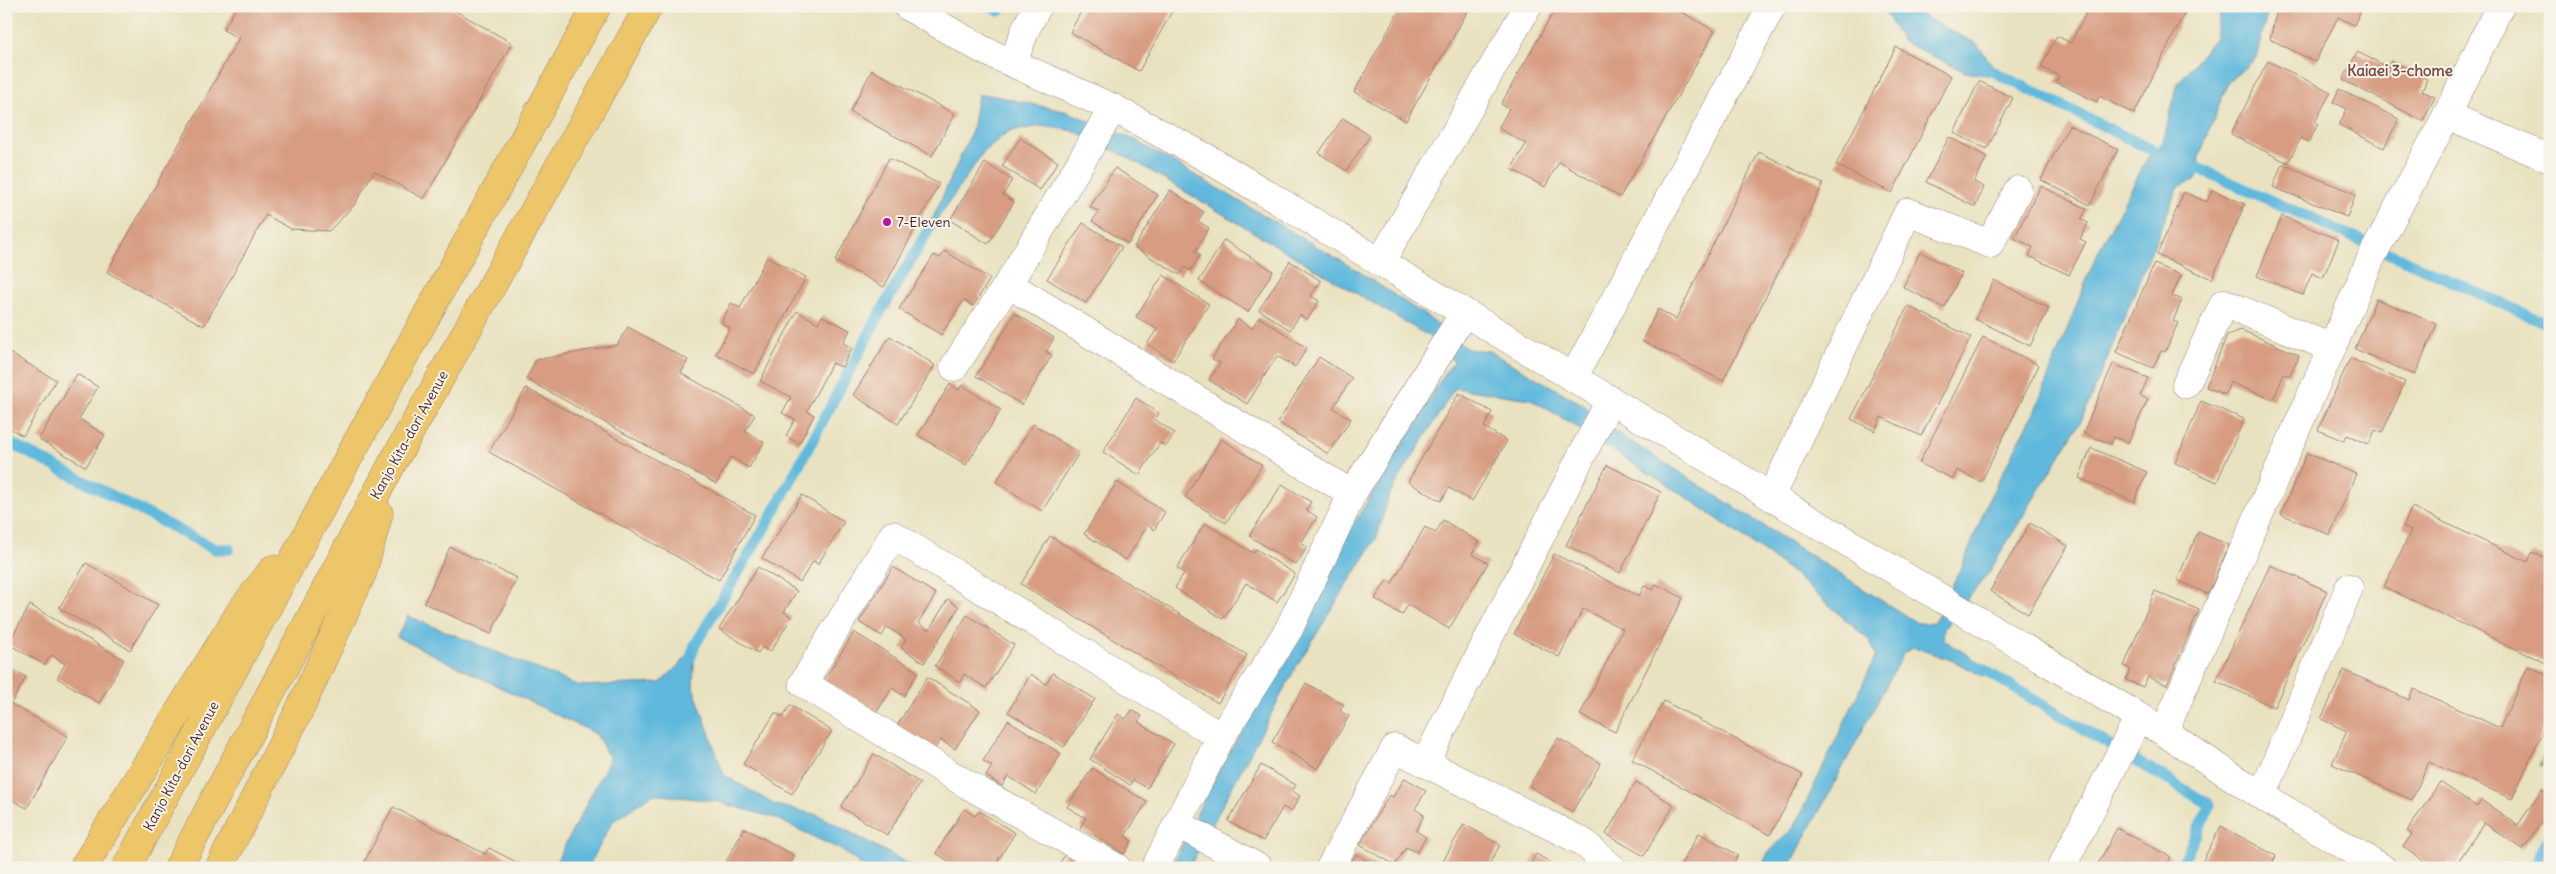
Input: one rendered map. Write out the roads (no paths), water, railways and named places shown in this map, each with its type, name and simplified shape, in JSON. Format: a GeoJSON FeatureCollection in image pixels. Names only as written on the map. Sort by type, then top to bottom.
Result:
{"type":"FeatureCollection","features":[{"type":"Feature","properties":{"kind":"highway","name":"Kanjo Kita-dori Avenue"},"geometry":{"type":"LineString","coordinates":[[126,868],[597,6]]}},
{"type":"Feature","properties":{"kind":"highway","name":"Kanjo Kita-dori Avenue"},"geometry":{"type":"LineString","coordinates":[[178,868],[392,464],[649,6]]}},
{"type":"Feature","properties":{"kind":"highway"},"geometry":{"type":"LineString","coordinates":[[219,868],[299,711],[362,574],[392,464]]}},
{"type":"Feature","properties":{"kind":"highway"},"geometry":{"type":"LineString","coordinates":[[83,868],[240,612],[324,503]]}},
{"type":"Feature","properties":{"kind":"street"},"geometry":{"type":"LineString","coordinates":[[907,6],[983,50],[1013,63],[1103,124],[1205,157],[1380,263],[1459,322],[1573,378],[1607,405],[1771,497],[1952,605],[2134,726],[2164,732],[2262,796],[2382,868]]}},
{"type":"Feature","properties":{"kind":"street"},"geometry":{"type":"LineString","coordinates":[[1013,63],[1026,28],[1038,6]]}},
{"type":"Feature","properties":{"kind":"street"},"geometry":{"type":"LineString","coordinates":[[1380,263],[1528,6]]}},
{"type":"Feature","properties":{"kind":"street"},"geometry":{"type":"LineString","coordinates":[[1573,378],[1772,6]]}},
{"type":"Feature","properties":{"kind":"street"},"geometry":{"type":"LineString","coordinates":[[2164,732],[2371,258],[2447,115],[2500,6]]}},
{"type":"Feature","properties":{"kind":"street"},"geometry":{"type":"LineString","coordinates":[[2447,115],[2550,159]]}},
{"type":"Feature","properties":{"kind":"street"},"geometry":{"type":"LineString","coordinates":[[954,367],[1008,284],[1103,124]]}},
{"type":"Feature","properties":{"kind":"street"},"geometry":{"type":"LineString","coordinates":[[1771,497],[1908,212],[1990,244],[2018,190]]}},
{"type":"Feature","properties":{"kind":"street"},"geometry":{"type":"LineString","coordinates":[[1008,284],[1352,494]]}},
{"type":"Feature","properties":{"kind":"street"},"geometry":{"type":"LineString","coordinates":[[2186,384],[2224,303],[2332,348]]}},
{"type":"Feature","properties":{"kind":"street"},"geometry":{"type":"LineString","coordinates":[[1155,868],[1221,737],[1288,629],[1352,494],[1459,322]]}},
{"type":"Feature","properties":{"kind":"street"},"geometry":{"type":"LineString","coordinates":[[1426,763],[1607,405]]}},
{"type":"Feature","properties":{"kind":"street"},"geometry":{"type":"LineString","coordinates":[[1118,868],[968,785],[803,683],[893,536],[1221,737]]}},
{"type":"Feature","properties":{"kind":"street"},"geometry":{"type":"LineString","coordinates":[[2262,796],[2349,588]]}},
{"type":"Feature","properties":{"kind":"street"},"geometry":{"type":"LineString","coordinates":[[2061,868],[2134,726]]}},
{"type":"Feature","properties":{"kind":"street"},"geometry":{"type":"LineString","coordinates":[[1330,868],[1395,748],[1582,842],[1612,868]]}},
{"type":"Feature","properties":{"kind":"street"},"geometry":{"type":"LineString","coordinates":[[1178,824],[1259,868]]}},
{"type":"Feature","properties":{"kind":"water"},"geometry":{"type":"Polygon","coordinates":[[[1882,6],[1903,6],[1977,44],[2001,77],[1965,72],[1902,41],[1882,6]]]}},
{"type":"Feature","properties":{"kind":"water"},"geometry":{"type":"Polygon","coordinates":[[[2222,6],[2269,6],[2256,58],[2228,82],[2199,157],[2200,169],[2196,179],[2178,187],[2082,419],[1989,572],[1944,629],[1943,639],[1990,670],[1983,676],[1951,660],[1913,647],[1903,654],[1789,868],[1761,868],[1768,853],[1795,826],[1876,656],[1870,641],[1788,569],[1692,501],[1564,419],[1531,399],[1455,388],[1389,495],[1377,537],[1296,667],[1189,868],[1171,868],[1209,788],[1306,621],[1347,535],[1447,370],[1454,362],[1435,340],[1127,157],[1074,131],[1041,126],[1009,131],[984,151],[923,240],[972,131],[978,95],[990,95],[1068,112],[1135,140],[1355,269],[1435,322],[1467,349],[1489,351],[1582,404],[1622,436],[1917,623],[1934,623],[1966,557],[1989,499],[2034,413],[2096,256],[2148,157],[2163,142],[2178,83],[2214,40],[2222,6]]]}},
{"type":"Feature","properties":{"kind":"water"},"geometry":{"type":"Polygon","coordinates":[[[408,616],[579,686],[660,683],[682,662],[695,645],[693,687],[724,775],[775,805],[818,815],[916,868],[865,868],[843,851],[775,818],[715,801],[653,794],[612,822],[588,868],[553,868],[610,759],[596,734],[397,637],[408,616]]]}},
{"type":"Feature","properties":{"kind":"waterway"},"geometry":{"type":"LineString","coordinates":[[991,6],[999,11]]}},
{"type":"Feature","properties":{"kind":"waterway"},"geometry":{"type":"LineString","coordinates":[[1988,69],[2166,157]]}},
{"type":"Feature","properties":{"kind":"waterway"},"geometry":{"type":"LineString","coordinates":[[2185,165],[2200,169],[2550,325]]}},
{"type":"Feature","properties":{"kind":"waterway"},"geometry":{"type":"LineString","coordinates":[[690,659],[695,645],[774,512],[882,310],[930,227]]}},
{"type":"Feature","properties":{"kind":"waterway"},"geometry":{"type":"LineString","coordinates":[[6,441],[215,549],[229,549]]}},
{"type":"Feature","properties":{"kind":"waterway"},"geometry":{"type":"LineString","coordinates":[[1976,665],[2210,805],[2180,868]]}},
{"type":"Feature","properties":{"kind":"waterway"},"geometry":{"type":"LineString","coordinates":[[2534,868],[2550,834]]}},
{"type":"Feature","properties":{"kind":"place","name":"7-Eleven"},"geometry":{"type":"Point","coordinates":[887,222]}},
{"type":"Feature","properties":{"kind":"district","name":"Kaiaei 3-chome"},"geometry":{"type":"Point","coordinates":[2400,71]}}]}
